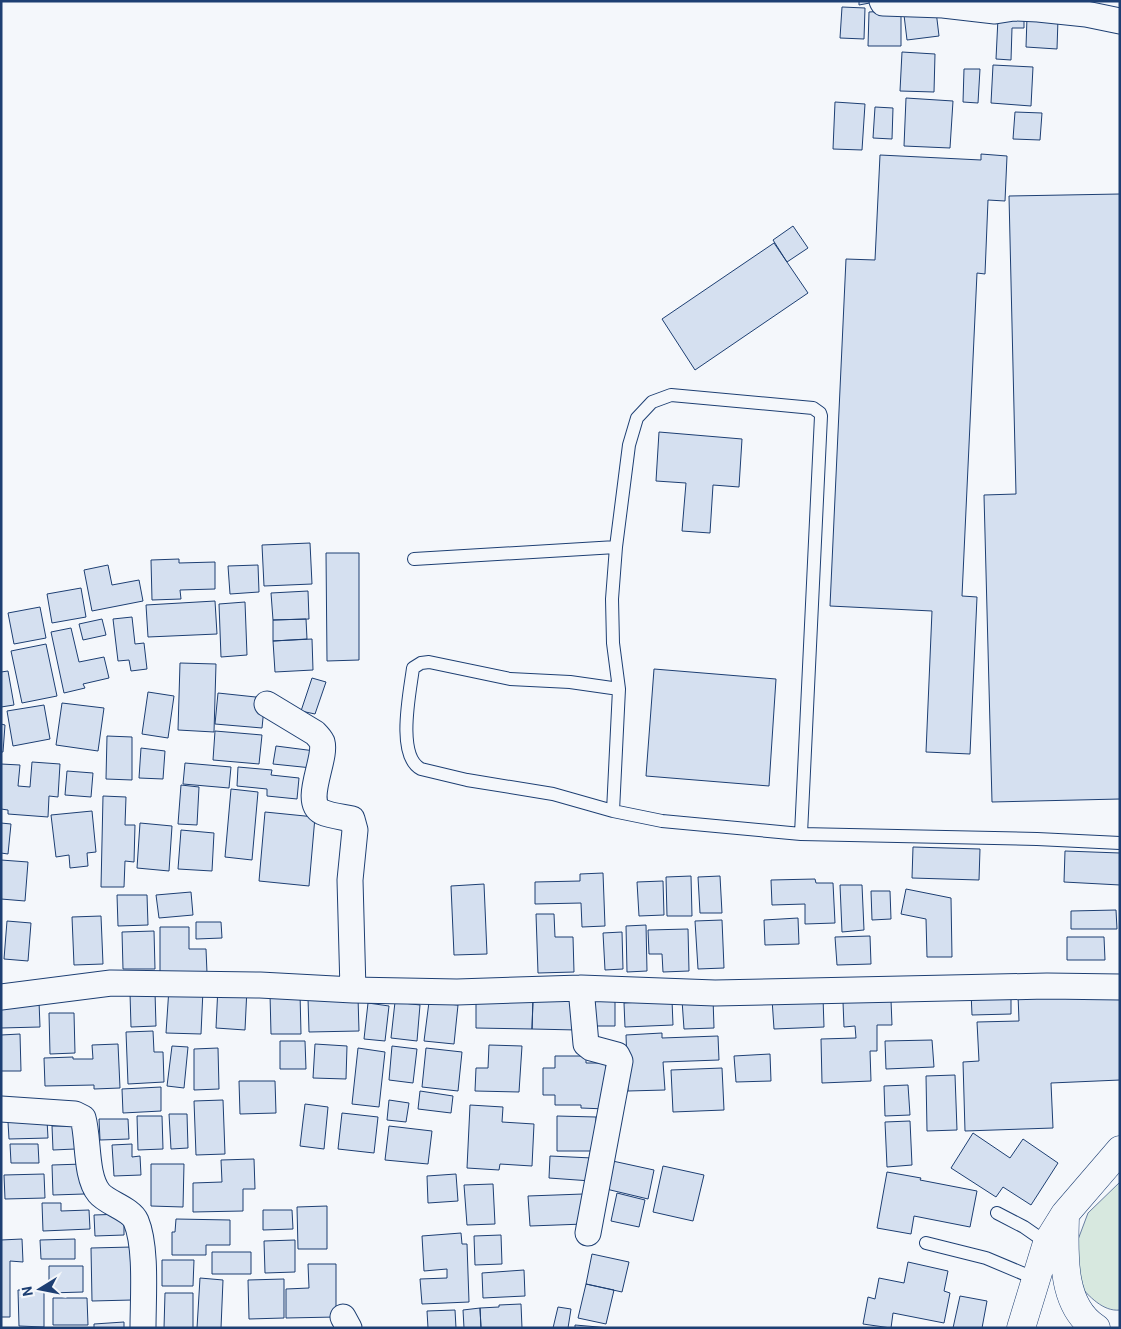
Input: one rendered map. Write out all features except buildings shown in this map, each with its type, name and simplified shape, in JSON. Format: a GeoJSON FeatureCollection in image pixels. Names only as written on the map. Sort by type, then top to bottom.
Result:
{"type":"FeatureCollection","features":[{"type":"Feature","properties":{"kind":"highway"},"geometry":{"type":"LineString","coordinates":[[1021,1328],[1047,1242],[1065,1214],[1120,1150]]}},
{"type":"Feature","properties":{"kind":"highway"},"geometry":{"type":"LineString","coordinates":[[1065,1214],[1063,1258],[1072,1296],[1086,1322],[1096,1328]]}},
{"type":"Feature","properties":{"kind":"street"},"geometry":{"type":"LineString","coordinates":[[882,1],[883,3],[943,5],[995,11],[1014,8],[1038,9],[1086,14],[1120,21]]}},
{"type":"Feature","properties":{"kind":"street"},"geometry":{"type":"LineString","coordinates":[[268,704],[314,733],[321,740],[323,748],[314,796],[315,804],[321,812],[352,820],[355,830],[350,880],[353,990]]}},
{"type":"Feature","properties":{"kind":"street"},"geometry":{"type":"LineString","coordinates":[[1,997],[111,983],[260,985],[353,990],[457,992],[582,988],[715,993],[1047,986],[1120,987]]}},
{"type":"Feature","properties":{"kind":"street"},"geometry":{"type":"LineString","coordinates":[[582,988],[586,1044],[591,1048],[617,1055],[620,1061],[588,1233]]}},
{"type":"Feature","properties":{"kind":"street"},"geometry":{"type":"LineString","coordinates":[[1,1110],[75,1114],[83,1118],[86,1129],[88,1158],[93,1180],[99,1193],[135,1218],[142,1239],[143,1328]]}},
{"type":"Feature","properties":{"kind":"lane"},"geometry":{"type":"LineString","coordinates":[[613,811],[619,689],[613,643],[612,599],[616,547],[629,445],[637,418],[652,402],[671,395],[813,408],[821,416],[801,834]]}},
{"type":"Feature","properties":{"kind":"lane"},"geometry":{"type":"LineString","coordinates":[[414,559],[616,547]]}},
{"type":"Feature","properties":{"kind":"lane"},"geometry":{"type":"LineString","coordinates":[[619,689],[570,682],[510,679],[429,662],[421,663],[413,668],[405,725],[409,758],[414,766],[420,769],[467,780],[553,794],[613,811],[662,821],[801,834],[1037,839],[1120,843]]}},
{"type":"Feature","properties":{"kind":"lane"},"geometry":{"type":"LineString","coordinates":[[997,1213],[1047,1242]]}},
{"type":"Feature","properties":{"kind":"lane"},"geometry":{"type":"LineString","coordinates":[[926,1243],[986,1258],[1036,1279]]}},
{"type":"Feature","properties":{"kind":"shaded area"},"geometry":{"type":"Polygon","coordinates":[[[1120,1182],[1120,1310],[1114,1310],[1102,1306],[1078,1284],[1076,1245],[1088,1213],[1120,1182]]]}}]}
